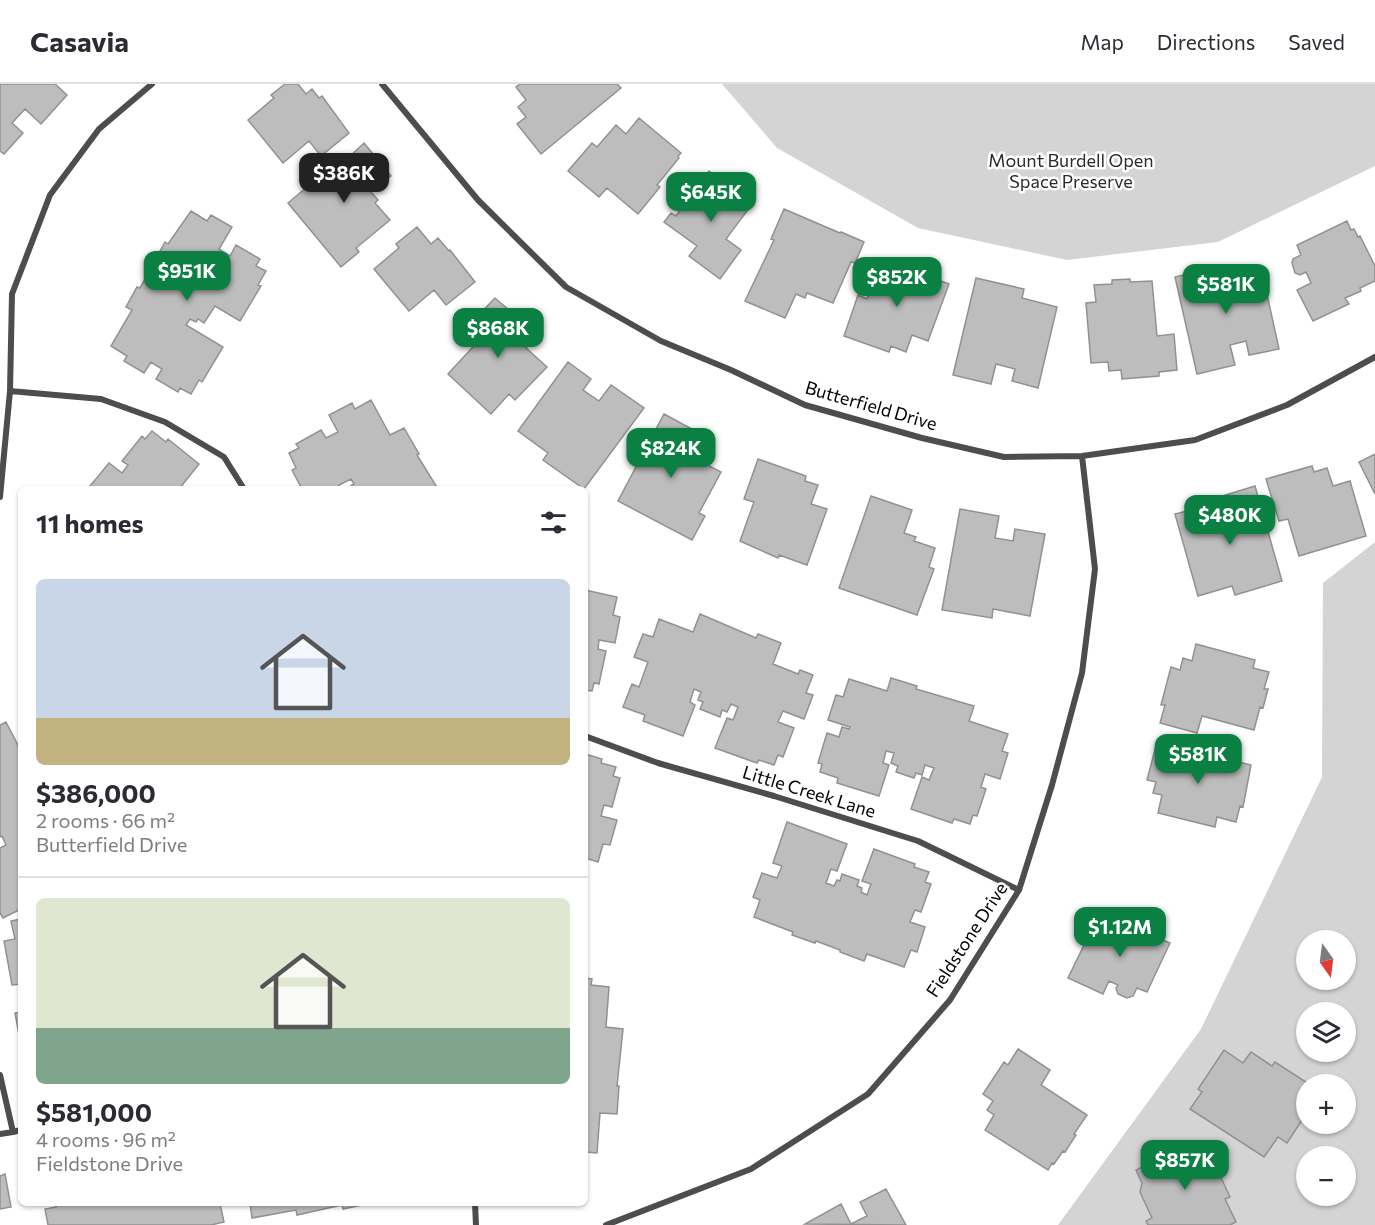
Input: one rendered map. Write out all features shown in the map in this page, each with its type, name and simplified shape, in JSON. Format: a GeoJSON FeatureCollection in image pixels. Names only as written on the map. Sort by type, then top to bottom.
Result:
{"type":"FeatureCollection","features":[{"type":"Feature","properties":{"kind":"street"},"geometry":{"type":"LineString","coordinates":[[0,497],[10,391],[12,294],[50,195],[99,129],[152,84]]}},
{"type":"Feature","properties":{"kind":"street","name":"Butterfield Drive"},"geometry":{"type":"LineString","coordinates":[[382,84],[478,200],[566,287],[661,340],[805,405],[922,438],[1005,457],[1082,456],[1195,440],[1287,405],[1375,357]]}},
{"type":"Feature","properties":{"kind":"street"},"geometry":{"type":"LineString","coordinates":[[10,391],[101,399],[165,422],[224,458],[242,486]]}},
{"type":"Feature","properties":{"kind":"street","name":"Fieldstone Drive"},"geometry":{"type":"LineString","coordinates":[[606,1225],[751,1169],[868,1094],[950,1000],[1019,890],[1052,785],[1082,673],[1095,569],[1082,456]]}},
{"type":"Feature","properties":{"kind":"street","name":"Little Creek Lane"},"geometry":{"type":"LineString","coordinates":[[588,737],[658,763],[918,841],[1019,890]]}},
{"type":"Feature","properties":{"kind":"street"},"geometry":{"type":"LineString","coordinates":[[0,1075],[13,1132]]}},
{"type":"Feature","properties":{"kind":"street"},"geometry":{"type":"LineString","coordinates":[[0,1134],[18,1131]]}},
{"type":"Feature","properties":{"kind":"street"},"geometry":{"type":"LineString","coordinates":[[475,1206],[476,1225]]}},
{"type":"Feature","properties":{"kind":"green space","name":"Mount Burdell Open Space Preserve"},"geometry":{"type":"Polygon","coordinates":[[[722,84],[1375,84],[1375,166],[1218,242],[1067,260],[918,228],[777,148],[722,84]]]}},
{"type":"Feature","properties":{"kind":"green space"},"geometry":{"type":"Polygon","coordinates":[[[1375,542],[1375,1225],[1058,1225],[1201,1029],[1322,777],[1323,583],[1375,542]]]}},
{"type":"Feature","properties":{"kind":"building"},"geometry":{"type":"Polygon","coordinates":[[[0,84],[55,84],[67,95],[41,124],[25,109],[12,123],[23,133],[4,154],[0,151],[0,84]]]}},
{"type":"Feature","properties":{"kind":"building"},"geometry":{"type":"Polygon","coordinates":[[[285,84],[298,84],[306,94],[312,89],[319,98],[322,96],[349,133],[321,156],[309,141],[283,163],[248,120],[274,98],[271,95],[285,84]]]}},
{"type":"Feature","properties":{"kind":"building"},"geometry":{"type":"Polygon","coordinates":[[[520,84],[617,84],[621,88],[541,154],[517,124],[526,117],[518,107],[526,100],[516,87],[520,84]]]}},
{"type":"Feature","properties":{"kind":"building"},"geometry":{"type":"Polygon","coordinates":[[[639,118],[681,153],[657,185],[660,187],[638,214],[607,188],[599,197],[568,171],[592,143],[597,147],[616,125],[626,134],[639,118]]]}},
{"type":"Feature","properties":{"kind":"building"},"geometry":{"type":"Polygon","coordinates":[[[364,143],[391,176],[371,192],[378,200],[375,203],[390,220],[356,248],[359,252],[341,267],[288,203],[346,154],[349,157],[364,143]]]}},
{"type":"Feature","properties":{"kind":"building"},"geometry":{"type":"Polygon","coordinates":[[[709,171],[753,203],[726,239],[741,250],[720,279],[689,256],[697,246],[664,222],[671,213],[676,216],[709,171]]]}},
{"type":"Feature","properties":{"kind":"building"},"geometry":{"type":"Polygon","coordinates":[[[784,209],[864,242],[855,263],[851,262],[833,303],[807,293],[805,298],[796,294],[785,318],[745,301],[774,240],[771,239],[784,209]]]}},
{"type":"Feature","properties":{"kind":"building"},"geometry":{"type":"Polygon","coordinates":[[[191,211],[207,221],[211,215],[232,227],[219,249],[230,256],[236,245],[260,259],[256,266],[266,271],[258,285],[261,286],[240,321],[215,306],[204,323],[198,319],[196,322],[190,319],[186,325],[223,347],[202,382],[199,380],[191,394],[180,388],[178,392],[156,379],[162,369],[151,362],[144,373],[124,361],[127,356],[111,346],[132,310],[126,307],[137,287],[140,288],[165,242],[168,244],[191,211]]]}},
{"type":"Feature","properties":{"kind":"building"},"geometry":{"type":"Polygon","coordinates":[[[1347,221],[1351,230],[1354,229],[1358,237],[1360,236],[1375,266],[1375,281],[1345,298],[1349,304],[1313,321],[1297,290],[1311,283],[1306,272],[1300,275],[1295,273],[1293,259],[1301,255],[1297,245],[1347,221]]]}},
{"type":"Feature","properties":{"kind":"building"},"geometry":{"type":"Polygon","coordinates":[[[417,227],[431,244],[438,238],[475,282],[446,305],[434,290],[409,311],[374,269],[399,248],[396,244],[417,227]]]}},
{"type":"Feature","properties":{"kind":"building"},"geometry":{"type":"Polygon","coordinates":[[[882,259],[949,284],[928,341],[912,335],[906,352],[891,346],[889,352],[844,336],[858,295],[867,299],[882,259]]]}},
{"type":"Feature","properties":{"kind":"building"},"geometry":{"type":"Polygon","coordinates":[[[1221,266],[1224,276],[1261,267],[1279,349],[1249,355],[1246,341],[1230,345],[1235,365],[1197,374],[1175,277],[1221,266]]]}},
{"type":"Feature","properties":{"kind":"building"},"geometry":{"type":"Polygon","coordinates":[[[976,278],[1024,289],[1022,298],[1057,307],[1038,388],[1012,381],[1015,369],[996,364],[991,384],[953,375],[976,278]]]}},
{"type":"Feature","properties":{"kind":"building"},"geometry":{"type":"Polygon","coordinates":[[[1130,279],[1130,282],[1152,281],[1157,336],[1174,334],[1177,370],[1159,372],[1159,376],[1122,379],[1121,370],[1109,371],[1108,362],[1091,363],[1086,303],[1096,302],[1094,285],[1112,284],[1112,280],[1130,279]]]}},
{"type":"Feature","properties":{"kind":"building"},"geometry":{"type":"Polygon","coordinates":[[[495,298],[538,335],[526,348],[547,367],[515,400],[509,394],[491,414],[448,374],[483,336],[470,324],[495,298]]]}},
{"type":"Feature","properties":{"kind":"building"},"geometry":{"type":"Polygon","coordinates":[[[568,362],[591,379],[583,390],[599,401],[611,385],[644,408],[586,486],[580,486],[543,460],[548,453],[518,431],[568,362]]]}},
{"type":"Feature","properties":{"kind":"building"},"geometry":{"type":"Polygon","coordinates":[[[371,400],[390,435],[404,428],[436,486],[351,486],[354,484],[351,479],[340,486],[300,486],[292,470],[296,468],[289,453],[299,448],[296,444],[321,430],[326,438],[338,432],[329,415],[352,403],[355,409],[371,400]]]}},
{"type":"Feature","properties":{"kind":"building"},"geometry":{"type":"Polygon","coordinates":[[[664,414],[703,435],[692,457],[721,472],[699,513],[705,516],[692,540],[618,501],[664,414]]]}},
{"type":"Feature","properties":{"kind":"building"},"geometry":{"type":"Polygon","coordinates":[[[152,431],[166,442],[168,439],[199,464],[181,486],[90,486],[109,463],[122,473],[128,465],[122,461],[142,436],[145,439],[152,431]]]}},
{"type":"Feature","properties":{"kind":"building"},"geometry":{"type":"Polygon","coordinates":[[[1375,454],[1375,494],[1359,462],[1375,454]]]}},
{"type":"Feature","properties":{"kind":"building"},"geometry":{"type":"Polygon","coordinates":[[[758,459],[806,476],[805,481],[818,485],[811,504],[827,509],[807,565],[779,555],[778,558],[740,541],[754,502],[744,499],[758,459]]]}},
{"type":"Feature","properties":{"kind":"building"},"geometry":{"type":"Polygon","coordinates":[[[1312,466],[1314,472],[1327,468],[1333,486],[1350,481],[1366,536],[1299,556],[1288,519],[1279,521],[1266,479],[1312,466]]]}},
{"type":"Feature","properties":{"kind":"building"},"geometry":{"type":"Polygon","coordinates":[[[1255,486],[1282,581],[1235,595],[1232,586],[1198,596],[1175,514],[1203,507],[1207,520],[1224,515],[1219,497],[1255,486]]]}},
{"type":"Feature","properties":{"kind":"building"},"geometry":{"type":"Polygon","coordinates":[[[871,496],[912,510],[904,533],[916,537],[914,541],[935,548],[929,567],[934,569],[917,615],[839,588],[871,496]]]}},
{"type":"Feature","properties":{"kind":"building"},"geometry":{"type":"Polygon","coordinates":[[[960,509],[999,516],[995,538],[1013,541],[1015,529],[1045,534],[1030,616],[993,609],[992,618],[942,610],[960,509]]]}},
{"type":"Feature","properties":{"kind":"building"},"geometry":{"type":"Polygon","coordinates":[[[588,591],[617,597],[613,615],[620,617],[615,643],[599,640],[598,649],[606,651],[599,684],[594,683],[592,691],[588,690],[588,591]]]}},
{"type":"Feature","properties":{"kind":"building"},"geometry":{"type":"Polygon","coordinates":[[[700,614],[756,638],[758,634],[781,643],[773,664],[798,674],[800,670],[813,675],[806,693],[813,695],[804,719],[783,711],[778,722],[794,728],[783,757],[778,755],[774,765],[759,760],[757,763],[715,748],[727,718],[733,720],[738,707],[731,704],[727,712],[722,710],[720,717],[700,709],[703,702],[698,700],[701,692],[694,689],[690,702],[695,705],[683,736],[643,721],[645,715],[623,707],[632,684],[639,687],[648,662],[634,657],[643,634],[653,637],[659,619],[693,632],[700,614]]]}},
{"type":"Feature","properties":{"kind":"building"},"geometry":{"type":"Polygon","coordinates":[[[1196,644],[1255,660],[1253,668],[1269,672],[1264,689],[1268,689],[1254,730],[1202,716],[1197,733],[1160,723],[1165,705],[1161,705],[1171,667],[1180,670],[1183,658],[1192,661],[1196,644]]]}},
{"type":"Feature","properties":{"kind":"building"},"geometry":{"type":"Polygon","coordinates":[[[891,678],[917,686],[916,689],[974,706],[969,721],[1008,734],[1002,751],[1008,753],[1000,779],[985,774],[981,787],[986,789],[977,816],[973,815],[970,824],[954,819],[952,823],[911,809],[922,777],[929,780],[934,768],[925,765],[922,775],[916,773],[914,778],[896,772],[898,766],[891,763],[894,753],[886,751],[883,763],[889,765],[879,796],[837,783],[838,778],[820,772],[822,764],[818,763],[827,733],[839,737],[842,727],[849,729],[850,727],[828,720],[836,695],[843,697],[849,679],[887,691],[891,678]]]}},
{"type":"Feature","properties":{"kind":"building"},"geometry":{"type":"Polygon","coordinates":[[[6,722],[18,745],[18,910],[3,918],[0,913],[0,848],[6,845],[2,836],[0,837],[0,725],[6,722]]]}},
{"type":"Feature","properties":{"kind":"building"},"geometry":{"type":"Polygon","coordinates":[[[1157,742],[1251,765],[1243,807],[1240,806],[1236,822],[1217,817],[1215,827],[1158,813],[1162,795],[1153,793],[1156,782],[1147,780],[1157,742]]]}},
{"type":"Feature","properties":{"kind":"building"},"geometry":{"type":"Polygon","coordinates":[[[588,755],[602,759],[601,763],[616,767],[613,776],[620,778],[612,807],[604,805],[601,816],[617,820],[610,845],[603,844],[598,862],[588,859],[588,755]]]}},
{"type":"Feature","properties":{"kind":"building"},"geometry":{"type":"Polygon","coordinates":[[[787,822],[847,844],[837,871],[831,869],[826,883],[834,886],[837,880],[840,881],[842,874],[859,880],[857,886],[862,888],[861,892],[867,895],[871,884],[862,881],[874,849],[915,864],[914,867],[929,872],[925,882],[931,884],[921,912],[915,910],[910,922],[925,927],[917,952],[911,950],[904,967],[867,954],[864,961],[816,941],[815,943],[792,935],[793,932],[754,917],[760,900],[753,897],[762,873],[777,878],[782,866],[773,863],[787,822]]]}},
{"type":"Feature","properties":{"kind":"building"},"geometry":{"type":"Polygon","coordinates":[[[1112,911],[1160,934],[1157,938],[1170,943],[1147,992],[1137,988],[1133,996],[1127,998],[1118,994],[1116,988],[1118,985],[1109,981],[1103,994],[1068,978],[1086,941],[1093,944],[1112,911]]]}},
{"type":"Feature","properties":{"kind":"building"},"geometry":{"type":"Polygon","coordinates":[[[18,920],[18,984],[12,985],[4,941],[15,939],[11,921],[18,920]]]}},
{"type":"Feature","properties":{"kind":"building"},"geometry":{"type":"Polygon","coordinates":[[[588,978],[592,979],[591,985],[609,987],[606,1027],[623,1029],[617,1086],[619,1086],[617,1114],[600,1113],[597,1153],[588,1152],[588,978]]]}},
{"type":"Feature","properties":{"kind":"building"},"geometry":{"type":"Polygon","coordinates":[[[18,1012],[18,1029],[15,1013],[18,1012]]]}},
{"type":"Feature","properties":{"kind":"building"},"geometry":{"type":"Polygon","coordinates":[[[1018,1049],[1050,1070],[1041,1085],[1087,1115],[1065,1152],[1063,1151],[1048,1170],[985,1130],[994,1115],[987,1110],[993,1101],[983,1094],[1004,1062],[1008,1065],[1018,1049]]]}},
{"type":"Feature","properties":{"kind":"building"},"geometry":{"type":"Polygon","coordinates":[[[1224,1050],[1243,1063],[1251,1052],[1272,1066],[1275,1062],[1296,1076],[1296,1129],[1287,1143],[1278,1137],[1264,1157],[1190,1109],[1202,1092],[1198,1089],[1224,1050]]]}},
{"type":"Feature","properties":{"kind":"building"},"geometry":{"type":"Polygon","coordinates":[[[1200,1143],[1214,1171],[1217,1169],[1230,1197],[1225,1199],[1236,1222],[1230,1225],[1148,1225],[1146,1221],[1152,1218],[1140,1192],[1142,1183],[1136,1170],[1175,1151],[1176,1154],[1200,1143]]]}},
{"type":"Feature","properties":{"kind":"building"},"geometry":{"type":"Polygon","coordinates":[[[5,1174],[11,1207],[0,1209],[0,1176],[5,1174]]]}},
{"type":"Feature","properties":{"kind":"building"},"geometry":{"type":"Polygon","coordinates":[[[886,1189],[906,1225],[805,1224],[841,1204],[851,1224],[867,1216],[860,1202],[886,1189]]]}},
{"type":"Feature","properties":{"kind":"building"},"geometry":{"type":"Polygon","coordinates":[[[220,1206],[224,1222],[211,1225],[48,1225],[45,1209],[56,1207],[220,1206]]]}},
{"type":"Feature","properties":{"kind":"building"},"geometry":{"type":"Polygon","coordinates":[[[250,1206],[338,1206],[297,1215],[296,1210],[252,1218],[250,1206]]]}},
{"type":"Feature","properties":{"kind":"building"},"geometry":{"type":"Polygon","coordinates":[[[342,1206],[357,1206],[343,1209],[342,1206]]]}}]}
